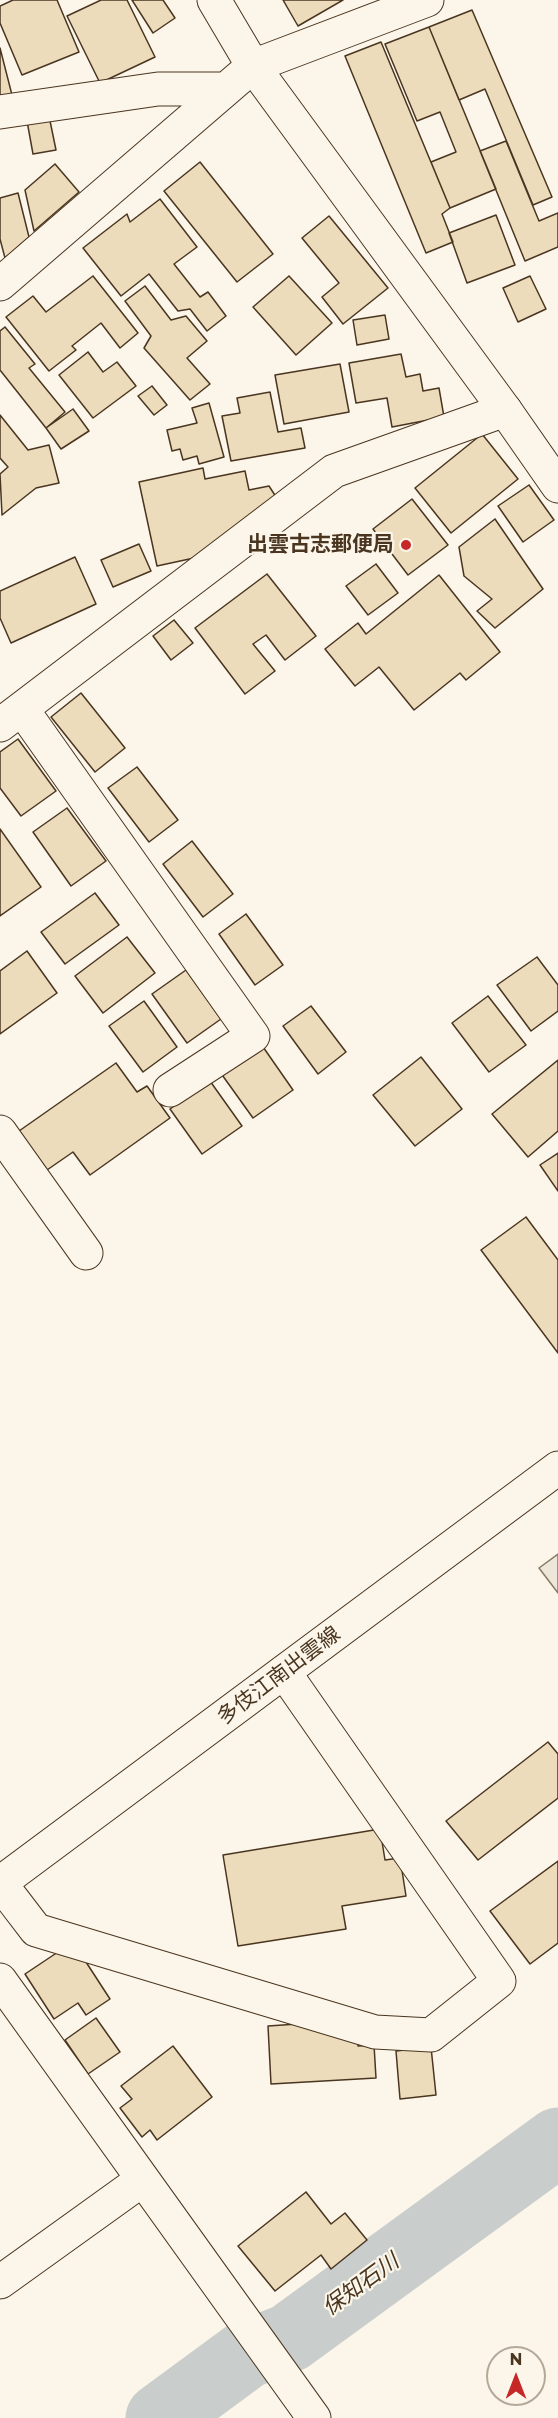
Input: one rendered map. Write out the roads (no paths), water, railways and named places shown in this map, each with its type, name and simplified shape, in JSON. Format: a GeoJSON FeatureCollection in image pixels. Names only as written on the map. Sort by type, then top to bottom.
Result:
{"type":"FeatureCollection","features":[{"type":"Feature","properties":{"kind":"street"},"geometry":{"type":"LineString","coordinates":[[214,0],[253,66],[558,486]]}},
{"type":"Feature","properties":{"kind":"street"},"geometry":{"type":"LineString","coordinates":[[0,284],[253,66],[427,0]]}},
{"type":"Feature","properties":{"kind":"street"},"geometry":{"type":"LineString","coordinates":[[0,112],[158,89],[226,89]]}},
{"type":"Feature","properties":{"kind":"street"},"geometry":{"type":"LineString","coordinates":[[170,1090],[253,1036],[11,717],[334,471],[505,410]]}},
{"type":"Feature","properties":{"kind":"street"},"geometry":{"type":"LineString","coordinates":[[0,1132],[86,1253]]}},
{"type":"Feature","properties":{"kind":"street","name":"多伎江南出雲線"},"geometry":{"type":"LineString","coordinates":[[0,1883],[558,1468]]}},
{"type":"Feature","properties":{"kind":"street"},"geometry":{"type":"LineString","coordinates":[[0,1883],[36,1930],[375,2032],[431,2035],[499,1982],[284,1672]]}},
{"type":"Feature","properties":{"kind":"street"},"geometry":{"type":"LineString","coordinates":[[0,1980],[314,2418]]}},
{"type":"Feature","properties":{"kind":"street"},"geometry":{"type":"LineString","coordinates":[[0,2282],[142,2180]]}},
{"type":"Feature","properties":{"kind":"waterway","name":"保知石川"},"geometry":{"type":"LineString","coordinates":[[160,2418],[247,2354],[289,2338],[558,2142]]}},
{"type":"Feature","properties":{"kind":"place","name":"出雲古志郵便局"},"geometry":{"type":"Point","coordinates":[406,545]}}]}
